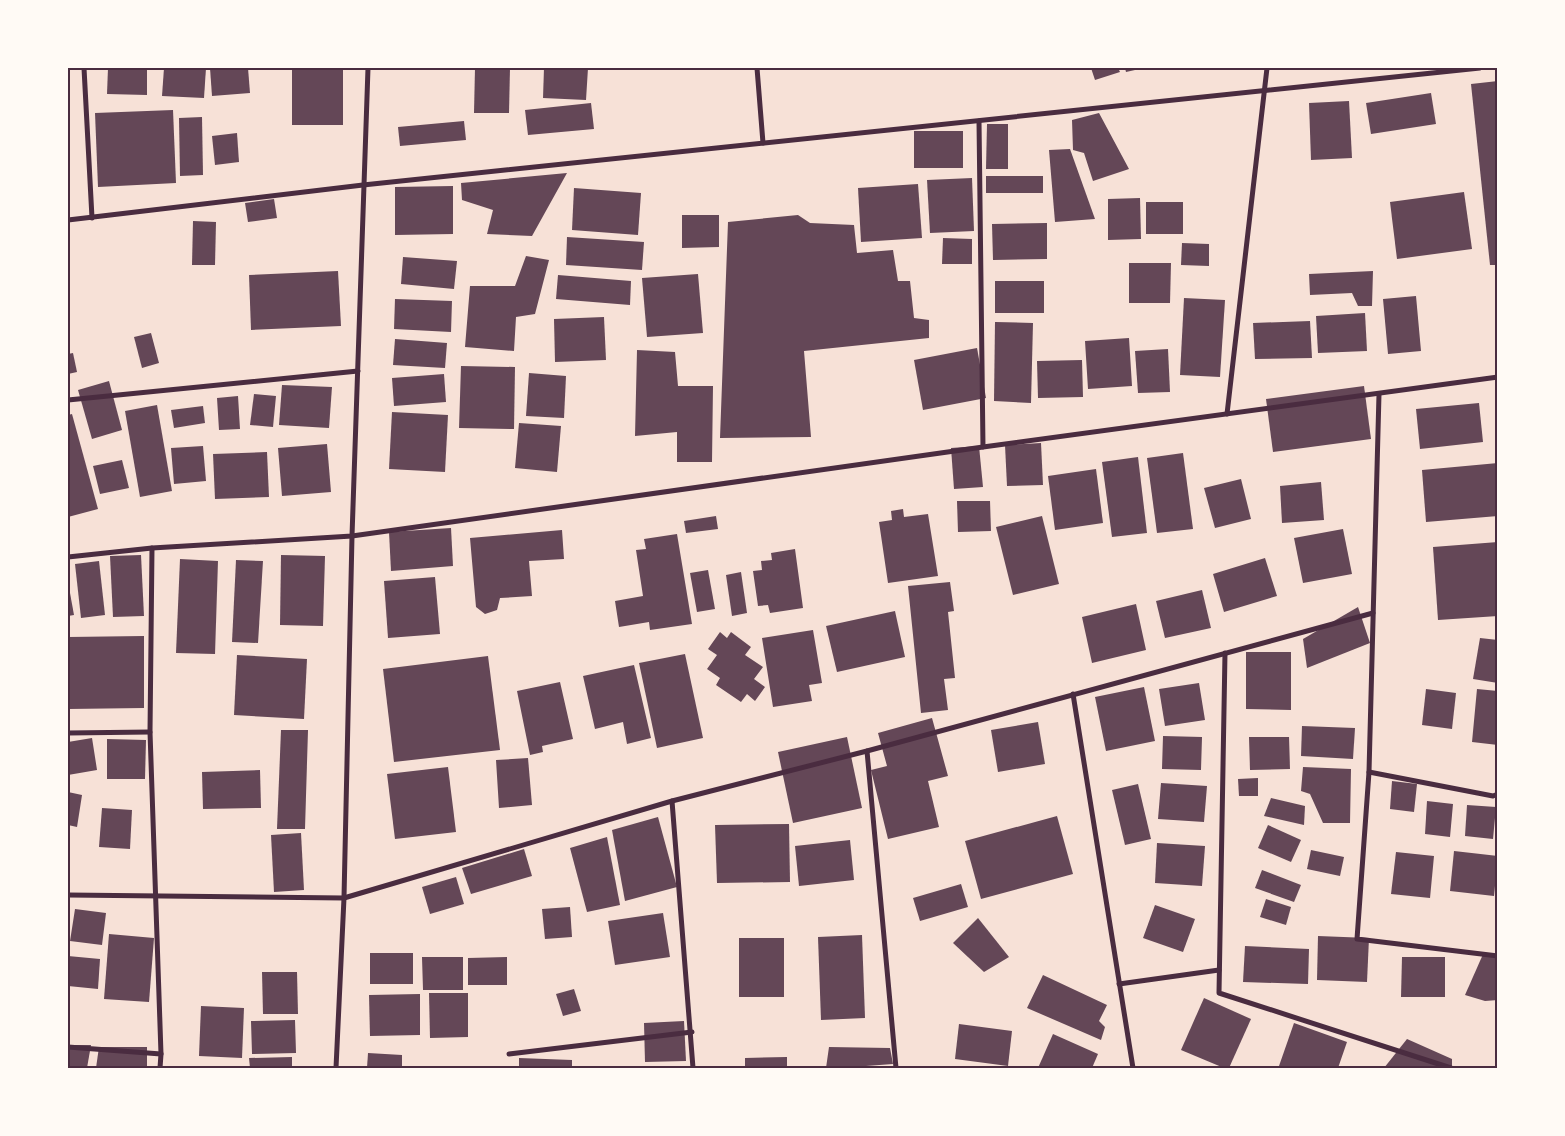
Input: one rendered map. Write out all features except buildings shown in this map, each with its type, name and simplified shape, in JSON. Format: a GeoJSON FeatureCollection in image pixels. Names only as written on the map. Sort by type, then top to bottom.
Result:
{"type":"FeatureCollection","features":[{"type":"Feature","properties":{"kind":"street"},"geometry":{"type":"LineString","coordinates":[[84,68],[92,218]]}},
{"type":"Feature","properties":{"kind":"street"},"geometry":{"type":"LineString","coordinates":[[336,1068],[344,898],[352,536],[368,68]]}},
{"type":"Feature","properties":{"kind":"street"},"geometry":{"type":"LineString","coordinates":[[757,68],[763,143]]}},
{"type":"Feature","properties":{"kind":"street"},"geometry":{"type":"LineString","coordinates":[[1227,414],[1267,68]]}},
{"type":"Feature","properties":{"kind":"street"},"geometry":{"type":"LineString","coordinates":[[68,220],[363,185],[1480,68]]}},
{"type":"Feature","properties":{"kind":"street"},"geometry":{"type":"LineString","coordinates":[[979,120],[984,447]]}},
{"type":"Feature","properties":{"kind":"street"},"geometry":{"type":"LineString","coordinates":[[68,400],[358,371]]}},
{"type":"Feature","properties":{"kind":"street"},"geometry":{"type":"LineString","coordinates":[[68,557],[152,548],[352,536],[1498,377]]}},
{"type":"Feature","properties":{"kind":"street"},"geometry":{"type":"LineString","coordinates":[[1379,394],[1369,772],[1357,940],[1498,956]]}},
{"type":"Feature","properties":{"kind":"street"},"geometry":{"type":"LineString","coordinates":[[152,548],[150,732],[160,1068]]}},
{"type":"Feature","properties":{"kind":"street"},"geometry":{"type":"LineString","coordinates":[[68,895],[344,898],[672,801],[867,751],[1373,613]]}},
{"type":"Feature","properties":{"kind":"street"},"geometry":{"type":"LineString","coordinates":[[1225,653],[1219,993],[1451,1068]]}},
{"type":"Feature","properties":{"kind":"street"},"geometry":{"type":"LineString","coordinates":[[1073,694],[1133,1068]]}},
{"type":"Feature","properties":{"kind":"street"},"geometry":{"type":"LineString","coordinates":[[68,733],[150,732]]}},
{"type":"Feature","properties":{"kind":"street"},"geometry":{"type":"LineString","coordinates":[[867,751],[896,1068]]}},
{"type":"Feature","properties":{"kind":"street"},"geometry":{"type":"LineString","coordinates":[[1369,772],[1494,796],[1498,794]]}},
{"type":"Feature","properties":{"kind":"street"},"geometry":{"type":"LineString","coordinates":[[672,801],[694,1068]]}},
{"type":"Feature","properties":{"kind":"street"},"geometry":{"type":"LineString","coordinates":[[1119,984],[1219,970]]}},
{"type":"Feature","properties":{"kind":"street"},"geometry":{"type":"LineString","coordinates":[[509,1054],[692,1032]]}},
{"type":"Feature","properties":{"kind":"street"},"geometry":{"type":"LineString","coordinates":[[68,1047],[161,1054]]}}]}
